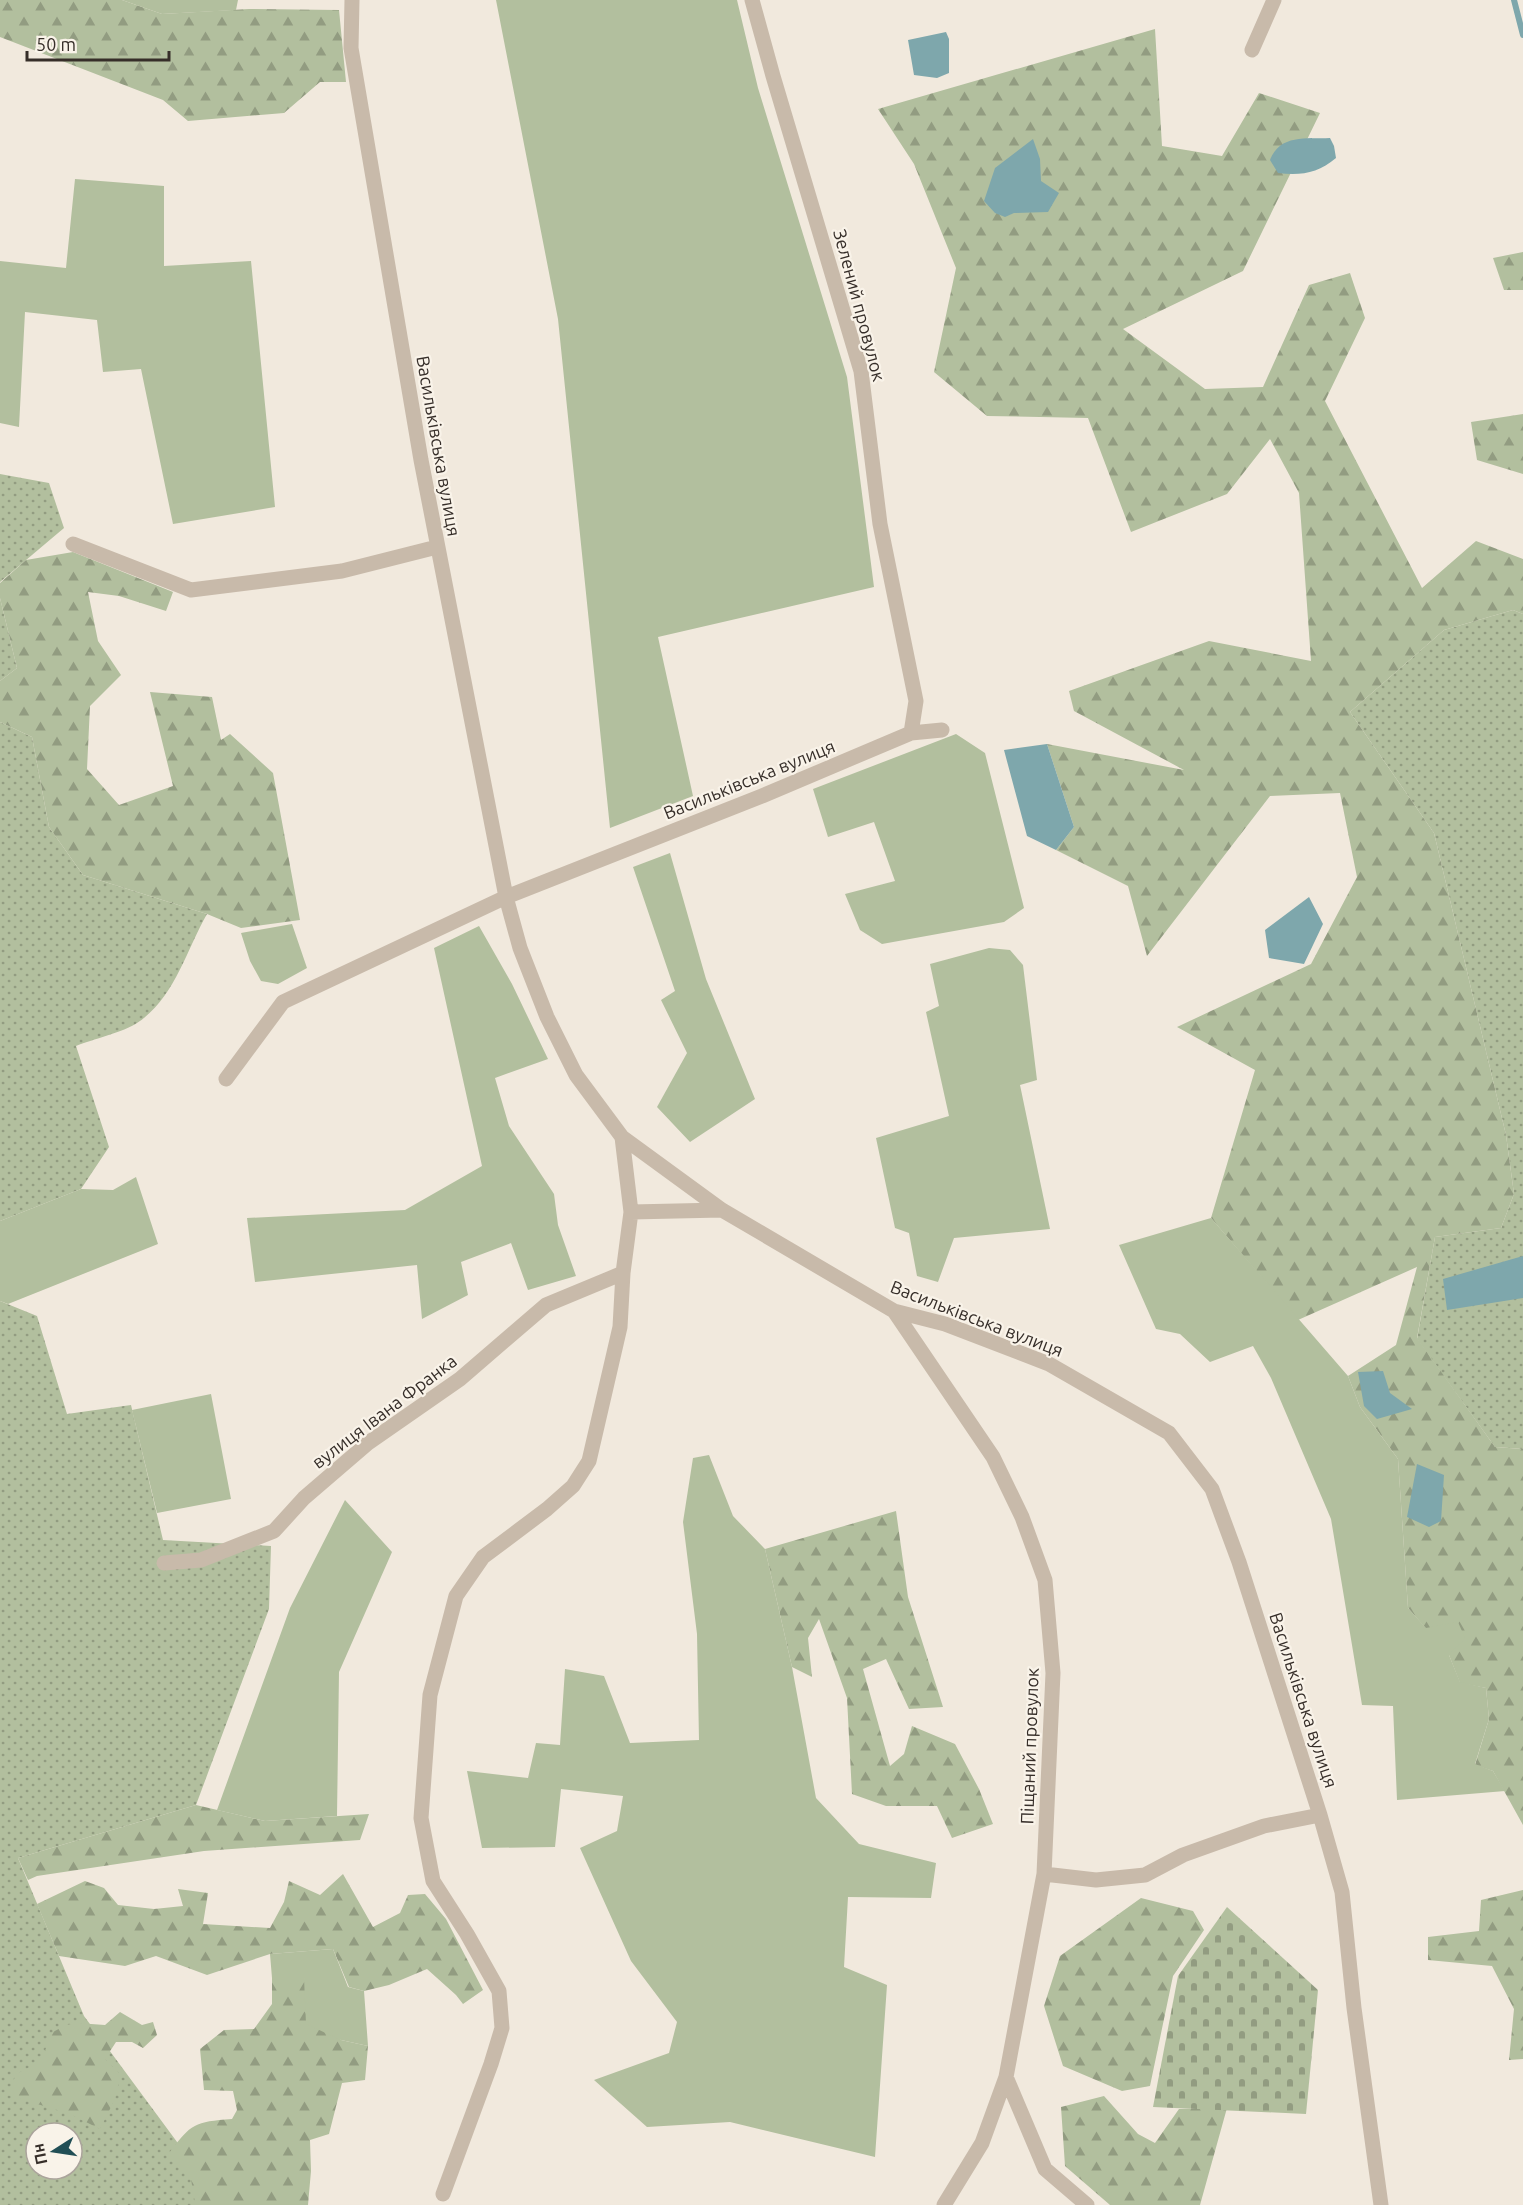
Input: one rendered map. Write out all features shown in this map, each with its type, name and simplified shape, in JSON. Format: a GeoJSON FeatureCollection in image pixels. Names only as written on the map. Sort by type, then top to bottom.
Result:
{"type":"FeatureCollection","features":[{"type":"Feature","properties":{"kind":"street","name":"Васильківська вулиця"},"geometry":{"type":"LineString","coordinates":[[352,0],[351,48],[437,547],[506,897],[520,948],[547,1017],[576,1075],[622,1137],[722,1210],[894,1311],[945,1324],[1049,1364],[1169,1433],[1212,1490],[1239,1562],[1320,1815],[1342,1892],[1354,2008],[1381,2205]]}},
{"type":"Feature","properties":{"kind":"street","name":"Зелений провулок"},"geometry":{"type":"LineString","coordinates":[[752,0],[772,76],[861,371],[880,524],[916,701],[911,733]]}},
{"type":"Feature","properties":{"kind":"street"},"geometry":{"type":"LineString","coordinates":[[1252,50],[1274,0]]}},
{"type":"Feature","properties":{"kind":"street"},"geometry":{"type":"LineString","coordinates":[[73,544],[191,590],[342,571],[437,547]]}},
{"type":"Feature","properties":{"kind":"street","name":"Васильківська вулиця"},"geometry":{"type":"LineString","coordinates":[[226,1079],[283,1002],[506,897],[762,796],[911,733],[942,730]]}},
{"type":"Feature","properties":{"kind":"street"},"geometry":{"type":"LineString","coordinates":[[443,2194],[502,2028],[499,1991],[467,1934],[433,1881],[421,1818],[430,1695],[456,1596],[483,1557],[547,1509],[573,1486],[589,1461],[620,1327],[623,1273],[631,1212],[622,1137]]}},
{"type":"Feature","properties":{"kind":"street"},"geometry":{"type":"LineString","coordinates":[[631,1212],[722,1210]]}},
{"type":"Feature","properties":{"kind":"street","name":"вулиця Івана Франка"},"geometry":{"type":"LineString","coordinates":[[164,1563],[201,1560],[274,1530],[304,1498],[368,1443],[460,1379],[546,1305],[623,1273]]}},
{"type":"Feature","properties":{"kind":"street","name":"Піщаний провулок"},"geometry":{"type":"LineString","coordinates":[[894,1311],[993,1457],[1022,1517],[1045,1580],[1053,1674],[1044,1874],[1006,2078],[982,2143],[944,2205]]}},
{"type":"Feature","properties":{"kind":"street"},"geometry":{"type":"LineString","coordinates":[[1044,1874],[1096,1880],[1145,1875],[1183,1855],[1264,1826],[1320,1815]]}},
{"type":"Feature","properties":{"kind":"street"},"geometry":{"type":"LineString","coordinates":[[1006,2078],[1045,2169],[1087,2205]]}},
{"type":"Feature","properties":{"kind":"green space"},"geometry":{"type":"Polygon","coordinates":[[[0,0],[122,0],[162,14],[249,9],[339,10],[346,82],[320,82],[284,113],[188,121],[163,100],[0,37],[0,0]]]}},
{"type":"Feature","properties":{"kind":"green space"},"geometry":{"type":"Polygon","coordinates":[[[122,0],[238,0],[236,10],[162,14],[122,0]]]}},
{"type":"Feature","properties":{"kind":"green space"},"geometry":{"type":"Polygon","coordinates":[[[496,0],[737,0],[758,88],[847,377],[874,587],[658,637],[693,796],[610,828],[558,319],[496,0]]]}},
{"type":"Feature","properties":{"kind":"green space"},"geometry":{"type":"Polygon","coordinates":[[[1155,29],[1162,146],[1222,156],[1259,93],[1320,113],[1243,271],[1123,329],[1205,389],[1263,387],[1309,285],[1350,273],[1365,318],[1325,401],[1422,588],[1476,541],[1523,559],[1523,614],[1513,610],[1444,630],[1350,712],[1434,833],[1506,1135],[1514,1194],[1501,1228],[1435,1237],[1417,1338],[1495,1447],[1523,1449],[1523,1825],[1493,1771],[1475,1765],[1489,1719],[1486,1688],[1460,1683],[1449,1655],[1408,1608],[1398,1459],[1360,1407],[1348,1376],[1396,1345],[1417,1267],[1298,1320],[1211,1218],[1255,1070],[1177,1027],[1311,964],[1357,877],[1340,793],[1270,796],[1147,956],[1128,886],[1056,850],[1074,827],[1047,744],[1184,770],[1074,711],[1069,691],[1209,641],[1311,661],[1299,493],[1270,439],[1227,494],[1131,532],[1088,418],[987,416],[934,372],[956,268],[914,164],[878,109],[1155,29]]]}},
{"type":"Feature","properties":{"kind":"green space"},"geometry":{"type":"Polygon","coordinates":[[[75,179],[164,186],[164,266],[251,261],[275,507],[173,524],[141,369],[103,372],[97,320],[25,312],[19,427],[0,423],[0,261],[66,268],[75,179]]]}},
{"type":"Feature","properties":{"kind":"green space"},"geometry":{"type":"Polygon","coordinates":[[[1523,252],[1523,290],[1504,290],[1493,258],[1523,252]]]}},
{"type":"Feature","properties":{"kind":"green space"},"geometry":{"type":"Polygon","coordinates":[[[1523,414],[1523,474],[1477,460],[1471,422],[1523,414]]]}},
{"type":"Feature","properties":{"kind":"green space"},"geometry":{"type":"Polygon","coordinates":[[[0,474],[49,483],[64,528],[0,582],[0,474]]]}},
{"type":"Feature","properties":{"kind":"green space"},"geometry":{"type":"Polygon","coordinates":[[[73,552],[173,592],[166,611],[119,596],[88,592],[98,641],[121,675],[90,706],[87,769],[119,805],[173,786],[150,692],[212,697],[221,740],[230,734],[273,773],[300,920],[241,928],[207,914],[83,875],[49,827],[32,737],[0,722],[0,681],[17,668],[0,598],[0,583],[26,560],[73,552]]]}},
{"type":"Feature","properties":{"kind":"green space"},"geometry":{"type":"Polygon","coordinates":[[[0,598],[17,668],[0,681],[0,598]]]}},
{"type":"Feature","properties":{"kind":"green space"},"geometry":{"type":"Polygon","coordinates":[[[1513,610],[1523,614],[1523,1449],[1495,1447],[1417,1339],[1435,1237],[1501,1228],[1514,1194],[1506,1135],[1434,833],[1350,712],[1444,630],[1513,610]]]}},
{"type":"Feature","properties":{"kind":"green space"},"geometry":{"type":"Polygon","coordinates":[[[0,722],[32,737],[49,827],[83,875],[207,914],[170,988],[150,1013],[132,1026],[76,1046],[109,1147],[81,1189],[0,1221],[0,722]]]}},
{"type":"Feature","properties":{"kind":"green space"},"geometry":{"type":"Polygon","coordinates":[[[956,734],[985,753],[1024,908],[1004,922],[882,944],[860,930],[845,894],[895,881],[874,822],[828,837],[813,789],[956,734]]]}},
{"type":"Feature","properties":{"kind":"green space"},"geometry":{"type":"Polygon","coordinates":[[[670,853],[706,979],[755,1099],[690,1142],[657,1107],[687,1053],[661,1000],[675,991],[633,867],[670,853]]]}},
{"type":"Feature","properties":{"kind":"green space"},"geometry":{"type":"Polygon","coordinates":[[[292,924],[307,968],[278,984],[261,981],[250,961],[241,933],[292,924]]]}},
{"type":"Feature","properties":{"kind":"green space"},"geometry":{"type":"Polygon","coordinates":[[[479,926],[512,984],[548,1059],[495,1078],[509,1126],[554,1194],[558,1225],[576,1276],[528,1290],[511,1243],[461,1262],[468,1295],[422,1319],[417,1265],[255,1282],[247,1218],[405,1210],[482,1166],[434,948],[479,926]]]}},
{"type":"Feature","properties":{"kind":"green space"},"geometry":{"type":"Polygon","coordinates":[[[989,948],[1010,950],[1023,965],[1037,1080],[1020,1085],[1050,1229],[954,1238],[938,1282],[917,1276],[909,1233],[895,1228],[876,1138],[949,1116],[926,1012],[939,1006],[930,964],[989,948]]]}},
{"type":"Feature","properties":{"kind":"green space"},"geometry":{"type":"Polygon","coordinates":[[[136,1177],[158,1244],[8,1304],[0,1301],[0,1221],[81,1189],[113,1190],[136,1177]]]}},
{"type":"Feature","properties":{"kind":"green space"},"geometry":{"type":"Polygon","coordinates":[[[1211,1218],[1348,1376],[1360,1407],[1398,1459],[1408,1608],[1426,1628],[1458,1622],[1465,1638],[1449,1655],[1460,1682],[1486,1688],[1489,1719],[1475,1764],[1493,1771],[1505,1791],[1397,1800],[1393,1706],[1362,1705],[1331,1519],[1271,1378],[1253,1346],[1210,1362],[1180,1334],[1156,1329],[1119,1245],[1211,1218]]]}},
{"type":"Feature","properties":{"kind":"green space"},"geometry":{"type":"Polygon","coordinates":[[[0,1301],[37,1316],[67,1414],[131,1405],[163,1540],[271,1546],[269,1609],[196,1805],[18,1858],[84,2016],[180,2146],[244,2205],[0,2205],[0,1301]]]}},
{"type":"Feature","properties":{"kind":"green space"},"geometry":{"type":"Polygon","coordinates":[[[211,1394],[231,1499],[157,1513],[132,1410],[211,1394]]]}},
{"type":"Feature","properties":{"kind":"green space"},"geometry":{"type":"Polygon","coordinates":[[[709,1455],[733,1516],[765,1549],[792,1667],[816,1798],[859,1844],[936,1863],[931,1898],[848,1897],[844,1967],[887,1985],[875,2157],[730,2122],[647,2127],[594,2080],[669,2053],[677,2022],[631,1961],[580,1848],[617,1831],[623,1796],[561,1789],[555,1847],[482,1848],[467,1771],[528,1778],[536,1743],[560,1745],[565,1669],[604,1676],[630,1743],[699,1740],[697,1634],[683,1522],[693,1458],[709,1455]]]}},
{"type":"Feature","properties":{"kind":"green space"},"geometry":{"type":"Polygon","coordinates":[[[345,1500],[392,1552],[339,1672],[337,1816],[265,1821],[217,1810],[290,1608],[345,1500]]]}},
{"type":"Feature","properties":{"kind":"green space"},"geometry":{"type":"Polygon","coordinates":[[[896,1511],[908,1597],[943,1707],[909,1709],[886,1659],[863,1669],[890,1766],[904,1754],[912,1726],[955,1744],[979,1789],[993,1824],[952,1838],[937,1806],[886,1806],[852,1794],[847,1698],[819,1619],[808,1638],[812,1677],[792,1667],[765,1549],[896,1511]]]}},
{"type":"Feature","properties":{"kind":"green space"},"geometry":{"type":"Polygon","coordinates":[[[196,1805],[265,1821],[369,1814],[360,1840],[204,1851],[37,1876],[28,1880],[18,1858],[196,1805]]]}},
{"type":"Feature","properties":{"kind":"green space"},"geometry":{"type":"Polygon","coordinates":[[[343,1874],[373,1927],[400,1913],[408,1895],[425,1894],[446,1919],[483,1990],[463,2004],[427,1969],[389,1985],[364,1991],[349,1987],[333,1949],[270,1954],[207,1975],[156,1956],[125,1966],[59,1956],[37,1904],[85,1881],[104,1888],[118,1905],[154,1909],[183,1906],[178,1889],[208,1893],[203,1924],[270,1928],[284,1902],[289,1881],[320,1895],[343,1874]]]}},
{"type":"Feature","properties":{"kind":"green space"},"geometry":{"type":"Polygon","coordinates":[[[1523,1890],[1523,2059],[1509,2060],[1514,2009],[1492,1966],[1428,1960],[1428,1937],[1479,1931],[1481,1900],[1523,1890]]]}},
{"type":"Feature","properties":{"kind":"green space"},"geometry":{"type":"Polygon","coordinates":[[[1141,1898],[1193,1911],[1204,1930],[1173,1976],[1150,2086],[1122,2091],[1063,2066],[1044,2006],[1060,1956],[1141,1898]]]}},
{"type":"Feature","properties":{"kind":"green space"},"geometry":{"type":"Polygon","coordinates":[[[1227,1907],[1318,1990],[1306,2114],[1153,2107],[1178,1976],[1227,1907]]]}},
{"type":"Feature","properties":{"kind":"green space"},"geometry":{"type":"Polygon","coordinates":[[[333,1949],[348,1987],[364,1991],[368,2046],[341,2040],[306,2024],[304,1978],[272,1978],[270,1954],[333,1949]]]}},
{"type":"Feature","properties":{"kind":"green space"},"geometry":{"type":"Polygon","coordinates":[[[272,1978],[304,1978],[341,2040],[368,2046],[365,2080],[342,2083],[329,2134],[310,2140],[311,2171],[308,2205],[191,2205],[195,2203],[190,2173],[169,2153],[183,2135],[195,2126],[209,2121],[232,2119],[237,2110],[233,2091],[204,2090],[200,2049],[224,2030],[254,2029],[272,2004],[272,1978]]]}},
{"type":"Feature","properties":{"kind":"green space"},"geometry":{"type":"Polygon","coordinates":[[[120,2012],[142,2025],[153,2022],[157,2035],[143,2048],[132,2042],[116,2042],[105,2059],[121,2075],[114,2101],[100,2129],[70,2114],[8,2095],[16,2074],[40,2062],[53,2032],[66,2025],[77,2023],[105,2025],[120,2012]]]}},
{"type":"Feature","properties":{"kind":"green space"},"geometry":{"type":"Polygon","coordinates":[[[1104,2096],[1138,2134],[1155,2143],[1179,2109],[1227,2108],[1200,2205],[1110,2205],[1065,2166],[1061,2107],[1104,2096]]]}},
{"type":"Feature","properties":{"kind":"water"},"geometry":{"type":"Polygon","coordinates":[[[946,32],[949,39],[949,73],[937,78],[914,75],[908,40],[946,32]]]}},
{"type":"Feature","properties":{"kind":"water"},"geometry":{"type":"Polygon","coordinates":[[[1330,138],[1336,158],[1316,170],[1302,174],[1278,173],[1270,160],[1274,152],[1287,142],[1330,138]]]}},
{"type":"Feature","properties":{"kind":"water"},"geometry":{"type":"Polygon","coordinates":[[[1033,139],[1040,159],[1041,181],[1059,193],[1048,212],[1014,213],[1005,217],[995,213],[984,201],[995,168],[1033,139]]]}},
{"type":"Feature","properties":{"kind":"water"},"geometry":{"type":"Polygon","coordinates":[[[1047,744],[1074,827],[1056,850],[1027,836],[1004,750],[1047,744]]]}},
{"type":"Feature","properties":{"kind":"water"},"geometry":{"type":"Polygon","coordinates":[[[1309,897],[1323,924],[1304,964],[1269,958],[1265,930],[1309,897]]]}},
{"type":"Feature","properties":{"kind":"water"},"geometry":{"type":"Polygon","coordinates":[[[1523,1256],[1523,1298],[1447,1310],[1443,1279],[1523,1256]]]}},
{"type":"Feature","properties":{"kind":"water"},"geometry":{"type":"Polygon","coordinates":[[[1383,1371],[1390,1393],[1412,1409],[1377,1419],[1364,1406],[1358,1372],[1383,1371]]]}},
{"type":"Feature","properties":{"kind":"water"},"geometry":{"type":"Polygon","coordinates":[[[1417,1464],[1444,1475],[1441,1521],[1429,1527],[1407,1517],[1417,1464]]]}},
{"type":"Feature","properties":{"kind":"waterway"},"geometry":{"type":"LineString","coordinates":[[1514,0],[1523,35]]}}]}
